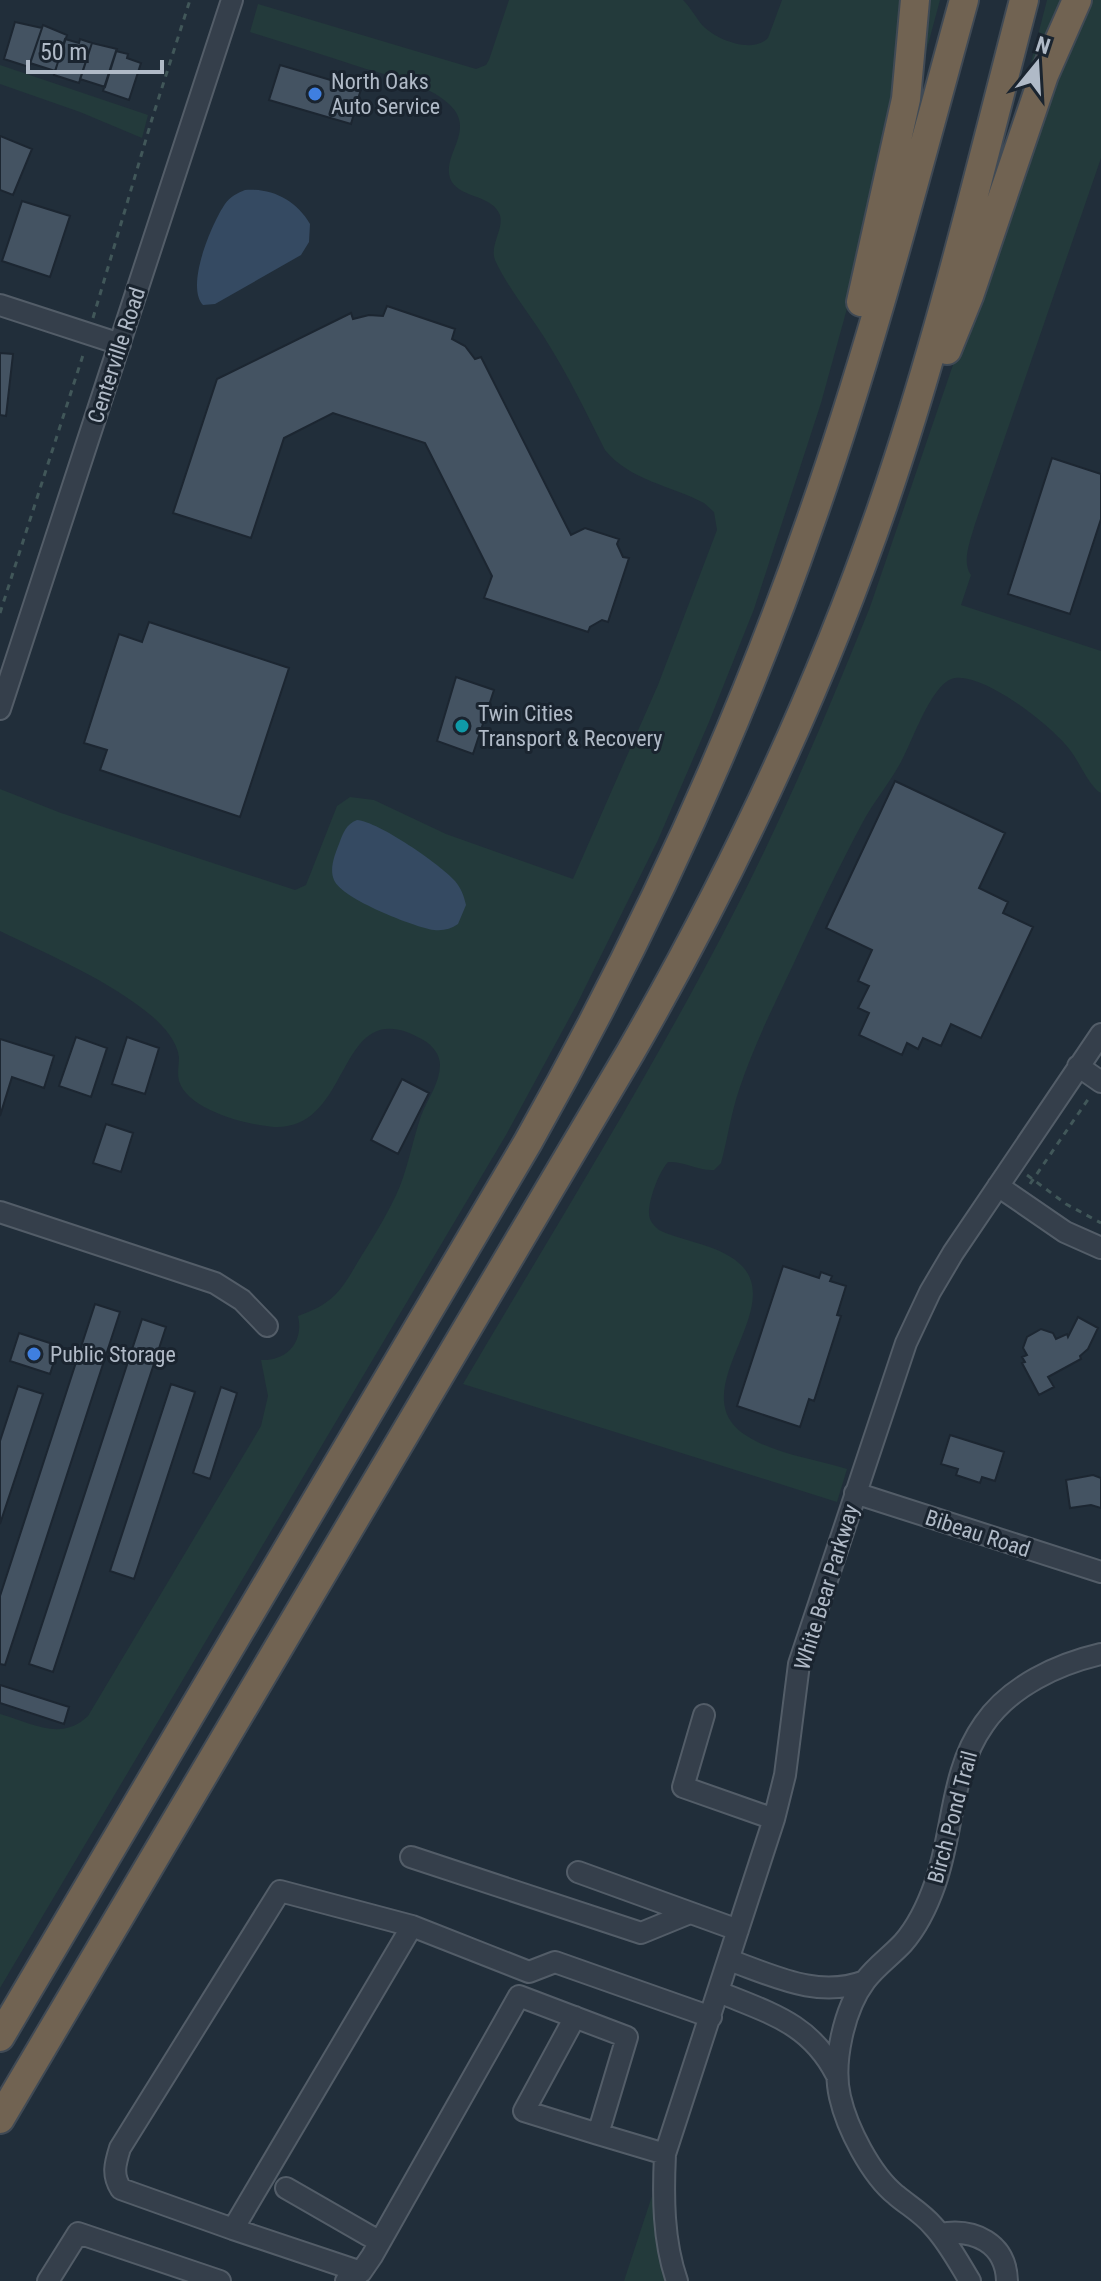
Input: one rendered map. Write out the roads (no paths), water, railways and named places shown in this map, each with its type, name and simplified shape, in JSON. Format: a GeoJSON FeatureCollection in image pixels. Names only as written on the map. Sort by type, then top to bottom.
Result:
{"type":"FeatureCollection","features":[{"type":"Feature","properties":{"kind":"highway"},"geometry":{"type":"LineString","coordinates":[[813,516],[901,125],[911,58],[915,0]]}},
{"type":"Feature","properties":{"kind":"highway"},"geometry":{"type":"LineString","coordinates":[[0,2037],[508,1177],[636,940],[756,669],[813,516],[869,339],[964,0]]}},
{"type":"Feature","properties":{"kind":"highway"},"geometry":{"type":"LineString","coordinates":[[871,536],[933,345],[1024,0]]}},
{"type":"Feature","properties":{"kind":"highway"},"geometry":{"type":"LineString","coordinates":[[0,2119],[663,994],[715,898],[775,773],[828,649],[969,296],[1044,75],[1077,0]]}},
{"type":"Feature","properties":{"kind":"street","name":"Centerville Road"},"geometry":{"type":"LineString","coordinates":[[0,709],[232,0]]}},
{"type":"Feature","properties":{"kind":"street"},"geometry":{"type":"LineString","coordinates":[[0,305],[120,344]]}},
{"type":"Feature","properties":{"kind":"street","name":"White Bear Parkway"},"geometry":{"type":"LineString","coordinates":[[677,2281],[667,2239],[665,2154],[774,1819],[785,1775],[799,1664],[896,1369],[920,1311],[942,1271],[1101,1034]]}},
{"type":"Feature","properties":{"kind":"street"},"geometry":{"type":"LineString","coordinates":[[1078,1066],[1096,1088]]}},
{"type":"Feature","properties":{"kind":"street"},"geometry":{"type":"LineString","coordinates":[[998,1186],[1070,1235],[1101,1248]]}},
{"type":"Feature","properties":{"kind":"street"},"geometry":{"type":"LineString","coordinates":[[0,1212],[215,1283],[242,1300],[267,1326]]}},
{"type":"Feature","properties":{"kind":"street","name":"Bibeau Road"},"geometry":{"type":"LineString","coordinates":[[855,1493],[1101,1572]]}},
{"type":"Feature","properties":{"kind":"street","name":"Birch Pond Trail"},"geometry":{"type":"LineString","coordinates":[[865,1981],[906,1940],[922,1915],[943,1858],[961,1769],[970,1745],[985,1721],[1026,1684],[1052,1671],[1101,1654]]}},
{"type":"Feature","properties":{"kind":"street"},"geometry":{"type":"LineString","coordinates":[[704,1715],[683,1787],[774,1819]]}},
{"type":"Feature","properties":{"kind":"street"},"geometry":{"type":"LineString","coordinates":[[411,1857],[641,1933],[690,1913]]}},
{"type":"Feature","properties":{"kind":"street"},"geometry":{"type":"LineString","coordinates":[[578,1872],[738,1930]]}},
{"type":"Feature","properties":{"kind":"street"},"geometry":{"type":"LineString","coordinates":[[529,1972],[519,1996],[380,2242],[353,2276],[121,2189],[115,2180],[114,2164],[120,2148],[280,1891],[412,1926],[529,1972],[555,1962],[711,2017]]}},
{"type":"Feature","properties":{"kind":"street"},"geometry":{"type":"LineString","coordinates":[[233,2229],[412,1926]]}},
{"type":"Feature","properties":{"kind":"street"},"geometry":{"type":"LineString","coordinates":[[729,1960],[802,1986],[820,1989],[865,1981]]}},
{"type":"Feature","properties":{"kind":"street"},"geometry":{"type":"LineString","coordinates":[[865,1981],[855,1998],[838,2051],[837,2076],[845,2113],[870,2164],[894,2194],[921,2213],[940,2234],[970,2281]]}},
{"type":"Feature","properties":{"kind":"street"},"geometry":{"type":"LineString","coordinates":[[719,1992],[796,2026],[821,2048],[837,2076]]}},
{"type":"Feature","properties":{"kind":"street"},"geometry":{"type":"LineString","coordinates":[[519,1996],[627,2037],[598,2134]]}},
{"type":"Feature","properties":{"kind":"street"},"geometry":{"type":"LineString","coordinates":[[575,2017],[524,2111],[665,2154]]}},
{"type":"Feature","properties":{"kind":"street"},"geometry":{"type":"LineString","coordinates":[[286,2188],[380,2242]]}},
{"type":"Feature","properties":{"kind":"street"},"geometry":{"type":"LineString","coordinates":[[940,2234],[956,2231],[984,2238],[1003,2260],[1007,2281]]}},
{"type":"Feature","properties":{"kind":"street"},"geometry":{"type":"LineString","coordinates":[[48,2281],[78,2233],[220,2281]]}},
{"type":"Feature","properties":{"kind":"water"},"geometry":{"type":"Polygon","coordinates":[[[245,190],[274,194],[298,208],[310,224],[309,242],[301,255],[215,304],[203,305],[197,284],[202,254],[225,204],[245,190]]]}},
{"type":"Feature","properties":{"kind":"water"},"geometry":{"type":"Polygon","coordinates":[[[357,820],[367,822],[409,845],[455,881],[466,905],[458,924],[444,930],[424,928],[380,911],[340,887],[334,880],[333,862],[345,829],[357,820]]]}},
{"type":"Feature","properties":{"kind":"place","name":"North Oaks Auto Service"},"geometry":{"type":"Point","coordinates":[315,94]}},
{"type":"Feature","properties":{"kind":"place","name":"Twin Cities Transport & Recovery"},"geometry":{"type":"Point","coordinates":[462,726]}},
{"type":"Feature","properties":{"kind":"place","name":"Public Storage"},"geometry":{"type":"Point","coordinates":[34,1354]}}]}
